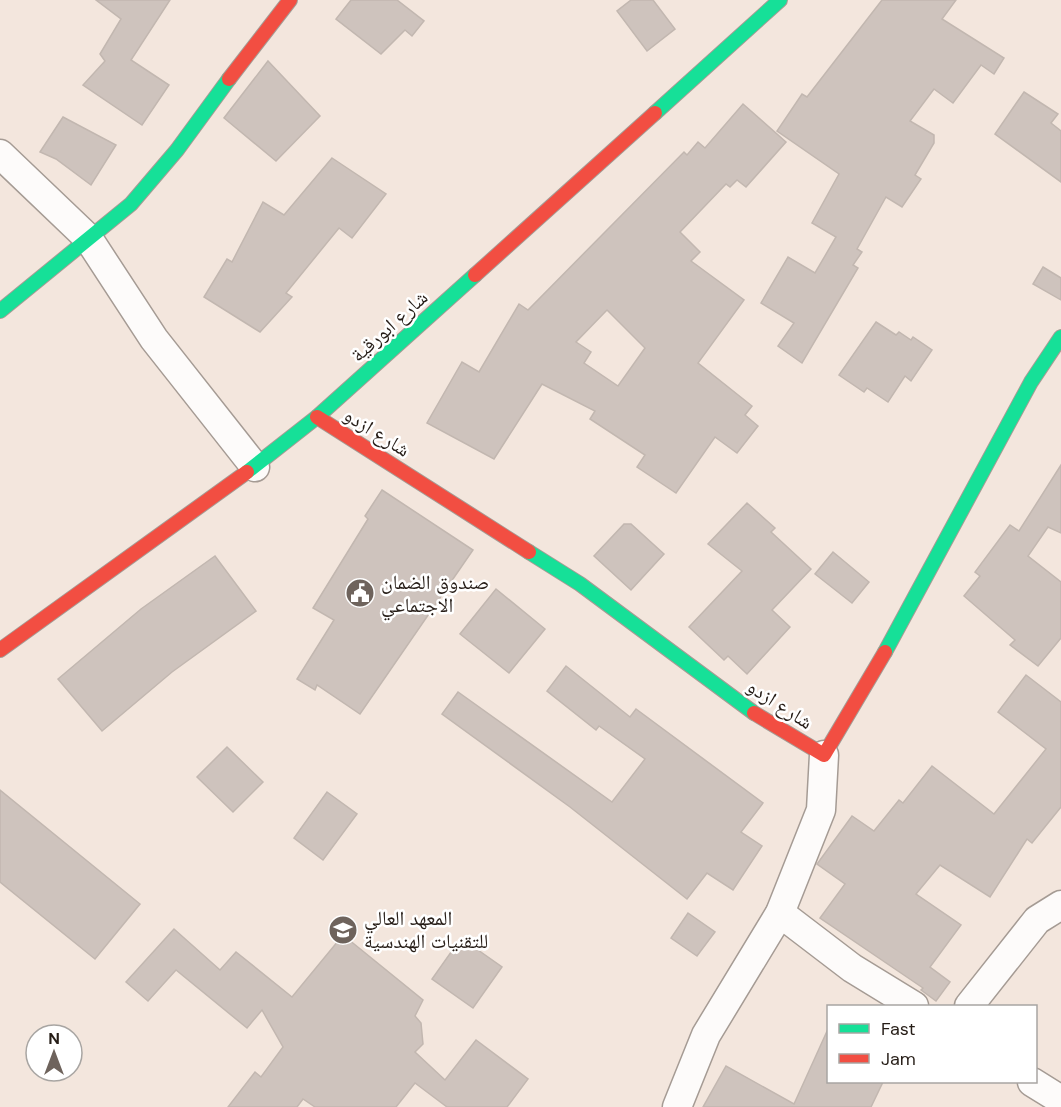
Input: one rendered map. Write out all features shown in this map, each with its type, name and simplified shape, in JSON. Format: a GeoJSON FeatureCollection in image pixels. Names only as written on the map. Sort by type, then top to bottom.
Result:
{"type":"FeatureCollection","features":[{"type":"Feature","properties":{"kind":"main road"},"geometry":{"type":"LineString","coordinates":[[0,311],[88,238],[114,221],[138,197],[192,130],[263,31],[290,0]]}},
{"type":"Feature","properties":{"kind":"main road","name":"شارع ابورقية"},"geometry":{"type":"LineString","coordinates":[[0,650],[255,467],[317,417],[780,0]]}},
{"type":"Feature","properties":{"kind":"main road","name":"شارع ازدو"},"geometry":{"type":"LineString","coordinates":[[317,417],[580,584],[762,719],[824,755],[861,696],[1031,382],[1061,337]]}},
{"type":"Feature","properties":{"kind":"street"},"geometry":{"type":"LineString","coordinates":[[0,154],[88,238],[154,339],[255,467]]}},
{"type":"Feature","properties":{"kind":"street"},"geometry":{"type":"LineString","coordinates":[[677,1107],[706,1035],[780,913],[821,810],[824,755]]}},
{"type":"Feature","properties":{"kind":"street"},"geometry":{"type":"LineString","coordinates":[[970,1005],[1038,920],[1061,905]]}},
{"type":"Feature","properties":{"kind":"street"},"geometry":{"type":"LineString","coordinates":[[780,913],[852,968],[912,1005]]}},
{"type":"Feature","properties":{"kind":"street"},"geometry":{"type":"LineString","coordinates":[[1034,1083],[1061,1100]]}},
{"type":"Feature","properties":{"kind":"building"},"geometry":{"type":"Polygon","coordinates":[[[96,0],[170,0],[131,60],[169,85],[142,125],[83,85],[105,61],[100,54],[121,19],[96,0]]]}},
{"type":"Feature","properties":{"kind":"building"},"geometry":{"type":"Polygon","coordinates":[[[351,0],[397,0],[424,21],[412,36],[405,30],[381,54],[336,19],[351,0]]]}},
{"type":"Feature","properties":{"kind":"building"},"geometry":{"type":"Polygon","coordinates":[[[631,0],[653,0],[675,29],[647,51],[617,11],[631,0]]]}},
{"type":"Feature","properties":{"kind":"building"},"geometry":{"type":"Polygon","coordinates":[[[882,0],[956,0],[942,19],[1004,58],[994,74],[981,65],[953,103],[934,89],[910,121],[934,135],[934,143],[915,175],[921,179],[902,207],[886,197],[857,249],[862,252],[853,265],[858,268],[802,363],[778,346],[794,323],[761,303],[788,257],[815,273],[836,237],[812,223],[839,174],[777,131],[802,94],[807,97],[882,0]]]}},
{"type":"Feature","properties":{"kind":"building"},"geometry":{"type":"Polygon","coordinates":[[[268,61],[320,116],[276,161],[224,118],[268,61]]]}},
{"type":"Feature","properties":{"kind":"building"},"geometry":{"type":"Polygon","coordinates":[[[1024,92],[1058,114],[1051,123],[1061,131],[1061,182],[995,134],[1024,92]]]}},
{"type":"Feature","properties":{"kind":"building"},"geometry":{"type":"Polygon","coordinates":[[[743,104],[786,142],[746,187],[737,180],[730,187],[726,184],[680,232],[700,252],[691,261],[744,300],[698,363],[752,406],[745,415],[758,426],[737,453],[715,437],[676,493],[637,467],[645,455],[590,419],[595,411],[542,384],[494,459],[427,423],[462,362],[479,372],[519,304],[528,310],[684,152],[687,155],[698,142],[705,148],[743,104]],[[607,310],[576,342],[591,352],[584,363],[618,386],[645,348],[607,310]]]}},
{"type":"Feature","properties":{"kind":"building"},"geometry":{"type":"Polygon","coordinates":[[[63,117],[116,145],[91,185],[56,159],[40,152],[63,117]]]}},
{"type":"Feature","properties":{"kind":"building"},"geometry":{"type":"Polygon","coordinates":[[[332,158],[386,194],[352,238],[339,228],[286,293],[292,297],[260,332],[204,297],[227,259],[232,262],[263,202],[284,215],[332,158]]]}},
{"type":"Feature","properties":{"kind":"building"},"geometry":{"type":"Polygon","coordinates":[[[1043,267],[1061,278],[1061,300],[1033,284],[1043,267]]]}},
{"type":"Feature","properties":{"kind":"building"},"geometry":{"type":"Polygon","coordinates":[[[876,322],[896,335],[899,332],[911,340],[913,337],[932,350],[911,381],[905,376],[888,402],[867,388],[864,392],[839,375],[876,322]]]}},
{"type":"Feature","properties":{"kind":"building"},"geometry":{"type":"Polygon","coordinates":[[[1061,465],[1061,533],[1048,527],[1028,556],[1061,582],[1061,638],[1038,666],[1010,645],[1015,640],[964,596],[980,576],[975,572],[1010,525],[1019,531],[1061,465]]]}},
{"type":"Feature","properties":{"kind":"building"},"geometry":{"type":"Polygon","coordinates":[[[382,490],[473,550],[360,714],[317,685],[315,690],[297,679],[334,620],[313,608],[368,519],[365,516],[382,490]]]}},
{"type":"Feature","properties":{"kind":"building"},"geometry":{"type":"Polygon","coordinates":[[[747,503],[775,528],[771,532],[811,569],[772,610],[790,627],[747,674],[728,656],[724,660],[689,627],[742,571],[708,544],[747,503]]]}},
{"type":"Feature","properties":{"kind":"building"},"geometry":{"type":"Polygon","coordinates":[[[624,524],[631,524],[664,554],[631,590],[594,556],[624,524]]]}},
{"type":"Feature","properties":{"kind":"building"},"geometry":{"type":"Polygon","coordinates":[[[833,552],[869,582],[852,603],[815,574],[833,552]]]}},
{"type":"Feature","properties":{"kind":"building"},"geometry":{"type":"Polygon","coordinates":[[[215,556],[256,611],[172,672],[102,731],[58,679],[141,609],[215,556]]]}},
{"type":"Feature","properties":{"kind":"building"},"geometry":{"type":"Polygon","coordinates":[[[496,589],[545,629],[509,673],[460,634],[496,589]]]}},
{"type":"Feature","properties":{"kind":"building"},"geometry":{"type":"Polygon","coordinates":[[[566,666],[630,717],[636,709],[763,803],[741,832],[762,846],[733,890],[707,873],[687,899],[570,807],[442,714],[458,692],[612,802],[645,759],[599,726],[596,730],[547,691],[566,666]]]}},
{"type":"Feature","properties":{"kind":"building"},"geometry":{"type":"Polygon","coordinates":[[[1026,675],[1061,702],[1061,807],[1032,843],[1027,839],[990,897],[940,865],[916,894],[961,925],[930,967],[950,982],[936,1001],[921,990],[923,988],[820,918],[845,884],[817,864],[852,816],[874,831],[899,800],[903,803],[932,766],[994,814],[1046,749],[998,712],[1026,675]]]}},
{"type":"Feature","properties":{"kind":"building"},"geometry":{"type":"Polygon","coordinates":[[[227,747],[263,782],[233,812],[197,777],[227,747]]]}},
{"type":"Feature","properties":{"kind":"building"},"geometry":{"type":"Polygon","coordinates":[[[0,790],[140,904],[95,959],[0,882],[0,790]]]}},
{"type":"Feature","properties":{"kind":"building"},"geometry":{"type":"Polygon","coordinates":[[[327,792],[357,814],[323,860],[294,838],[327,792]]]}},
{"type":"Feature","properties":{"kind":"building"},"geometry":{"type":"Polygon","coordinates":[[[688,913],[715,932],[697,956],[671,938],[688,913]]]}},
{"type":"Feature","properties":{"kind":"building"},"geometry":{"type":"Polygon","coordinates":[[[174,929],[220,970],[236,952],[292,997],[343,935],[423,1000],[415,1016],[421,1023],[423,1044],[415,1052],[445,1080],[476,1040],[528,1079],[507,1107],[447,1107],[415,1083],[396,1107],[315,1107],[303,1099],[297,1107],[228,1107],[255,1072],[261,1077],[283,1047],[262,1010],[247,1028],[176,970],[148,1001],[126,982],[174,929]]]}},
{"type":"Feature","properties":{"kind":"building"},"geometry":{"type":"Polygon","coordinates":[[[461,938],[502,967],[473,1008],[432,979],[461,938]]]}},
{"type":"Feature","properties":{"kind":"building"},"geometry":{"type":"Polygon","coordinates":[[[827,1031],[827,1083],[883,1083],[871,1107],[703,1107],[726,1066],[794,1104],[827,1031]]]}},
{"type":"Feature","properties":{"kind":"traffic: fast"},"geometry":{"type":"LineString","coordinates":[[655,113],[780,0]]}},
{"type":"Feature","properties":{"kind":"traffic: fast"},"geometry":{"type":"LineString","coordinates":[[0,311],[131,204],[177,150],[229,79]]}},
{"type":"Feature","properties":{"kind":"traffic: fast"},"geometry":{"type":"LineString","coordinates":[[247,472],[317,417],[475,275]]}},
{"type":"Feature","properties":{"kind":"traffic: fast"},"geometry":{"type":"LineString","coordinates":[[885,652],[1031,382],[1061,337]]}},
{"type":"Feature","properties":{"kind":"traffic: fast"},"geometry":{"type":"LineString","coordinates":[[529,552],[580,584],[754,713]]}},
{"type":"Feature","properties":{"kind":"traffic: jam"},"geometry":{"type":"LineString","coordinates":[[229,79],[290,0]]}},
{"type":"Feature","properties":{"kind":"traffic: jam"},"geometry":{"type":"LineString","coordinates":[[475,275],[655,113]]}},
{"type":"Feature","properties":{"kind":"traffic: jam"},"geometry":{"type":"LineString","coordinates":[[317,417],[529,552]]}},
{"type":"Feature","properties":{"kind":"traffic: jam"},"geometry":{"type":"LineString","coordinates":[[0,650],[247,472]]}},
{"type":"Feature","properties":{"kind":"traffic: jam"},"geometry":{"type":"LineString","coordinates":[[754,713],[824,755],[885,652]]}},
{"type":"Feature","properties":{"kind":"place","name":"صندوق الضمان الاجتماعي"},"geometry":{"type":"Point","coordinates":[360,593]}},
{"type":"Feature","properties":{"kind":"place","name":"المعهد العالي للتقنيات الهندسية"},"geometry":{"type":"Point","coordinates":[343,930]}}]}
